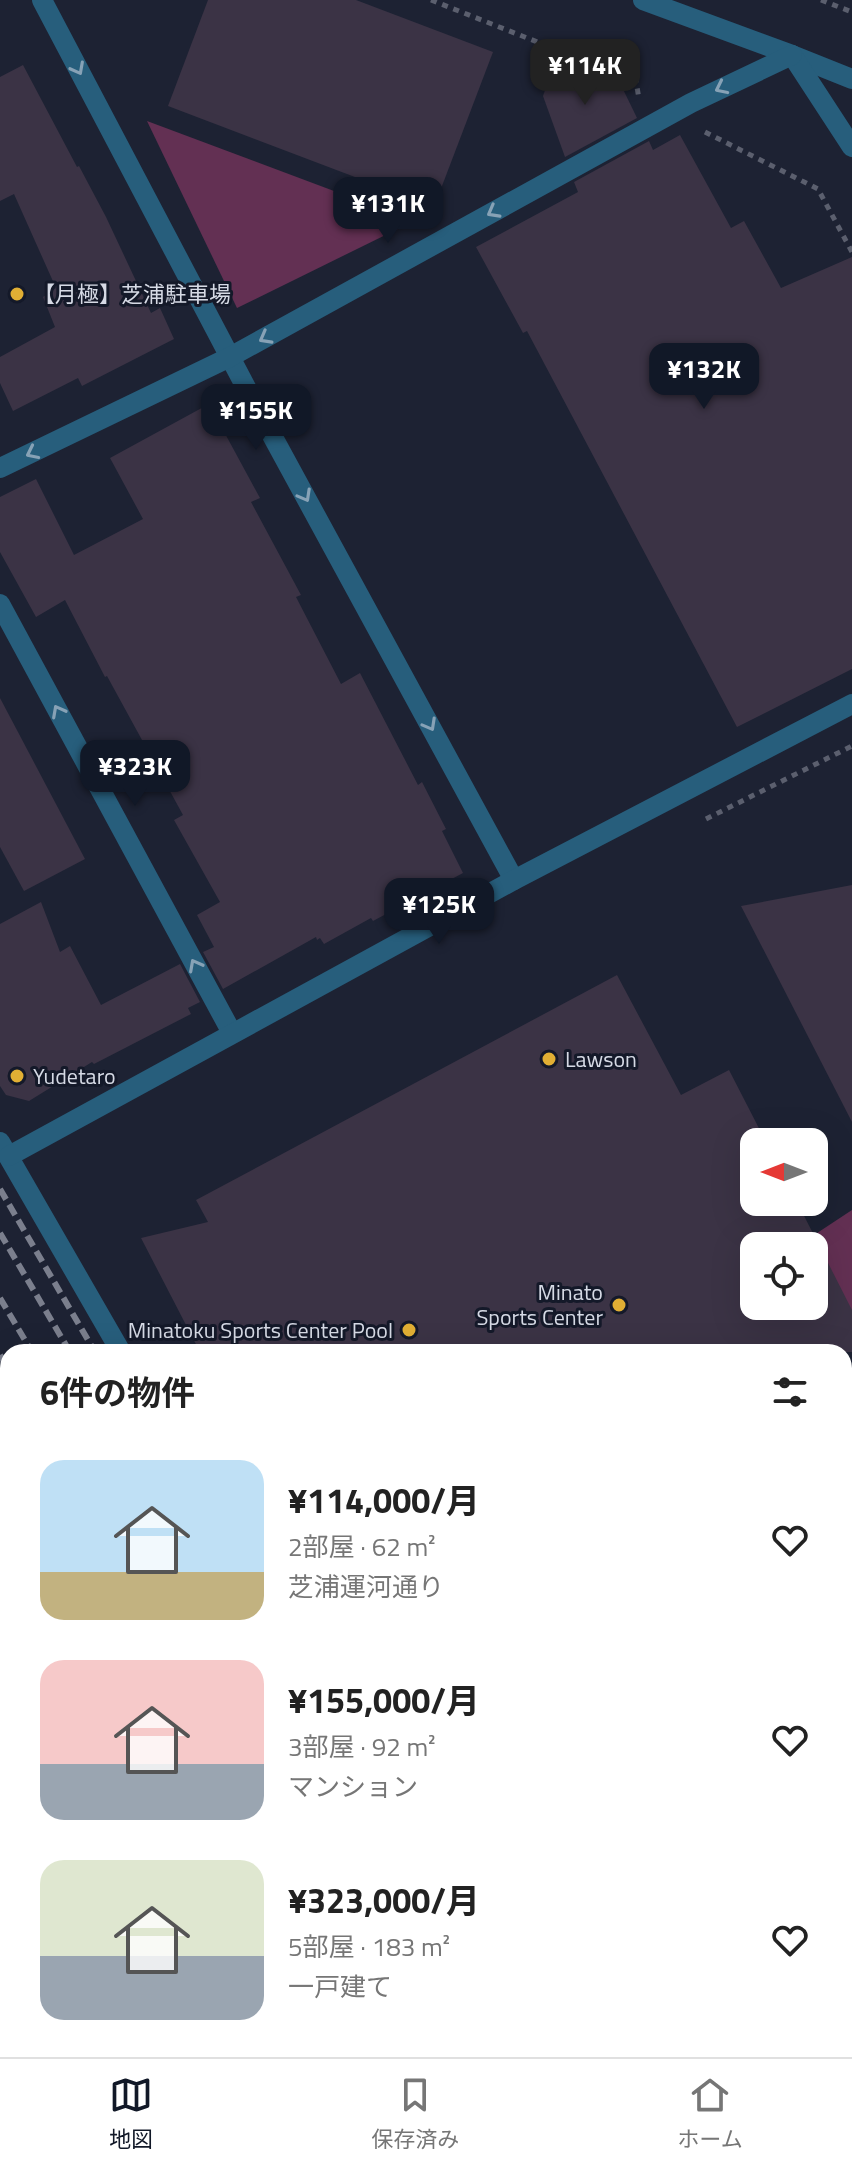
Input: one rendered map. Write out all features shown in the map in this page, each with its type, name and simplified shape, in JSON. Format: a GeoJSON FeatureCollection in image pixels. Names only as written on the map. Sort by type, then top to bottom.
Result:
{"type":"FeatureCollection","features":[{"type":"Feature","properties":{"kind":"street"},"geometry":{"type":"LineString","coordinates":[[42,0],[230,357],[514,880]]}},
{"type":"Feature","properties":{"kind":"street"},"geometry":{"type":"LineString","coordinates":[[643,0],[852,79]]}},
{"type":"Feature","properties":{"kind":"street"},"geometry":{"type":"LineString","coordinates":[[0,468],[230,357],[691,103],[792,55]]}},
{"type":"Feature","properties":{"kind":"street"},"geometry":{"type":"LineString","coordinates":[[792,55],[852,147]]}},
{"type":"Feature","properties":{"kind":"street"},"geometry":{"type":"LineString","coordinates":[[0,604],[232,1033]]}},
{"type":"Feature","properties":{"kind":"street"},"geometry":{"type":"LineString","coordinates":[[116,1344],[4,1149],[232,1033],[514,880],[852,704]]}},
{"type":"Feature","properties":{"kind":"path"},"geometry":{"type":"LineString","coordinates":[[431,0],[636,81],[641,106]]}},
{"type":"Feature","properties":{"kind":"path"},"geometry":{"type":"LineString","coordinates":[[821,0],[852,12]]}},
{"type":"Feature","properties":{"kind":"path"},"geometry":{"type":"LineString","coordinates":[[698,130],[818,189],[852,252]]}},
{"type":"Feature","properties":{"kind":"shaded area"},"geometry":{"type":"Polygon","coordinates":[[[147,121],[414,221],[237,308],[147,121]]]}},
{"type":"Feature","properties":{"kind":"shaded area"},"geometry":{"type":"Polygon","coordinates":[[[852,1210],[852,1315],[828,1271],[828,1232],[819,1232],[852,1210]]]}},
{"type":"Feature","properties":{"kind":"building"},"geometry":{"type":"Polygon","coordinates":[[[208,0],[356,0],[493,52],[434,207],[168,106],[208,0]]]}},
{"type":"Feature","properties":{"kind":"building"},"geometry":{"type":"Polygon","coordinates":[[[555,62],[619,81],[637,118],[565,157],[543,96],[555,62]]]}},
{"type":"Feature","properties":{"kind":"building"},"geometry":{"type":"Polygon","coordinates":[[[23,65],[106,217],[151,313],[160,308],[174,339],[82,386],[78,378],[13,411],[0,383],[0,357],[55,327],[43,297],[56,288],[14,194],[0,201],[0,77],[23,65]]]}},
{"type":"Feature","properties":{"kind":"building"},"geometry":{"type":"Polygon","coordinates":[[[680,135],[731,228],[744,221],[781,288],[852,257],[852,669],[737,727],[527,331],[523,333],[476,247],[578,192],[574,182],[649,141],[653,150],[680,135]]]}},
{"type":"Feature","properties":{"kind":"building"},"geometry":{"type":"Polygon","coordinates":[[[209,404],[260,498],[251,502],[301,595],[296,597],[341,684],[360,673],[418,785],[422,782],[446,829],[442,831],[463,873],[324,944],[316,937],[223,989],[203,952],[214,947],[197,915],[220,902],[174,820],[183,815],[65,600],[36,617],[0,552],[0,497],[36,479],[74,555],[143,519],[110,458],[209,404]]]}},
{"type":"Feature","properties":{"kind":"building"},"geometry":{"type":"Polygon","coordinates":[[[0,698],[85,859],[24,891],[0,847],[0,698]]]}},
{"type":"Feature","properties":{"kind":"building"},"geometry":{"type":"Polygon","coordinates":[[[852,885],[852,1122],[741,906],[852,885]]]}},
{"type":"Feature","properties":{"kind":"building"},"geometry":{"type":"Polygon","coordinates":[[[41,902],[60,952],[70,946],[101,1005],[180,964],[200,1002],[188,1008],[191,1014],[94,1064],[92,1062],[29,1101],[6,1095],[0,1086],[0,924],[41,902]]]}},
{"type":"Feature","properties":{"kind":"building"},"geometry":{"type":"Polygon","coordinates":[[[617,975],[681,1095],[729,1070],[759,1128],[740,1128],[740,1216],[804,1216],[812,1232],[740,1232],[740,1320],[828,1320],[828,1263],[852,1310],[852,1344],[196,1344],[141,1238],[208,1222],[196,1200],[617,975]]]}},
{"type":"Feature","properties":{"kind":"railway"},"geometry":{"type":"LineString","coordinates":[[0,1189],[90,1344]]}},
{"type":"Feature","properties":{"kind":"railway"},"geometry":{"type":"LineString","coordinates":[[0,1233],[65,1344]]}},
{"type":"Feature","properties":{"kind":"railway"},"geometry":{"type":"LineString","coordinates":[[0,1298],[27,1344]]}},
{"type":"Feature","properties":{"kind":"place","name":"【月極】芝浦駐車場"},"geometry":{"type":"Point","coordinates":[17,294]}},
{"type":"Feature","properties":{"kind":"place","name":"Lawson"},"geometry":{"type":"Point","coordinates":[549,1059]}},
{"type":"Feature","properties":{"kind":"place","name":"Yudetaro"},"geometry":{"type":"Point","coordinates":[17,1076]}},
{"type":"Feature","properties":{"kind":"place","name":"Minato Sports Center"},"geometry":{"type":"Point","coordinates":[619,1305]}},
{"type":"Feature","properties":{"kind":"place","name":"Minatoku Sports Center Pool"},"geometry":{"type":"Point","coordinates":[409,1330]}}]}
